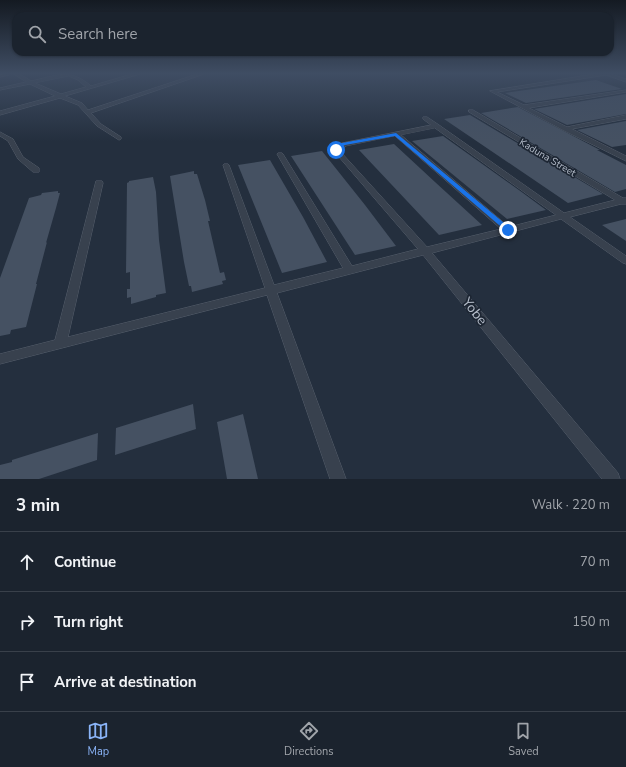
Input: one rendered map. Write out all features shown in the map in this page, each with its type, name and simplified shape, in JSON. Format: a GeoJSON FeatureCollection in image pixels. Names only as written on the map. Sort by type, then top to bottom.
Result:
{"type":"FeatureCollection","features":[{"type":"Feature","properties":{"kind":"street"},"geometry":{"type":"LineString","coordinates":[[88,112],[135,96]]}},
{"type":"Feature","properties":{"kind":"street"},"geometry":{"type":"LineString","coordinates":[[502,96],[626,159]]}},
{"type":"Feature","properties":{"kind":"street"},"geometry":{"type":"LineString","coordinates":[[522,107],[591,96]]}},
{"type":"Feature","properties":{"kind":"street"},"geometry":{"type":"LineString","coordinates":[[0,113],[60,97],[80,104],[99,125],[119,138]]}},
{"type":"Feature","properties":{"kind":"street","name":"Kaduna Street"},"geometry":{"type":"LineString","coordinates":[[471,111],[625,201]]}},
{"type":"Feature","properties":{"kind":"street"},"geometry":{"type":"LineString","coordinates":[[565,128],[626,117]]}},
{"type":"Feature","properties":{"kind":"street"},"geometry":{"type":"LineString","coordinates":[[425,118],[626,261]]}},
{"type":"Feature","properties":{"kind":"street"},"geometry":{"type":"LineString","coordinates":[[396,134],[437,126]]}},
{"type":"Feature","properties":{"kind":"street"},"geometry":{"type":"LineString","coordinates":[[0,134],[11,140],[20,158],[36,170]]}},
{"type":"Feature","properties":{"kind":"street"},"geometry":{"type":"LineString","coordinates":[[396,134],[508,230]]}},
{"type":"Feature","properties":{"kind":"street","name":"Yobe"},"geometry":{"type":"LineString","coordinates":[[396,134],[344,144],[339,146],[336,150],[426,252],[612,479]]}},
{"type":"Feature","properties":{"kind":"street"},"geometry":{"type":"LineString","coordinates":[[616,154],[626,152]]}},
{"type":"Feature","properties":{"kind":"street"},"geometry":{"type":"LineString","coordinates":[[280,154],[350,271]]}},
{"type":"Feature","properties":{"kind":"street"},"geometry":{"type":"LineString","coordinates":[[226,165],[338,479]]}},
{"type":"Feature","properties":{"kind":"street"},"geometry":{"type":"LineString","coordinates":[[60,344],[99,182]]}},
{"type":"Feature","properties":{"kind":"street"},"geometry":{"type":"LineString","coordinates":[[0,359],[271,289],[350,271],[561,216],[625,201]]}},
{"type":"Feature","properties":{"kind":"building"},"geometry":{"type":"Polygon","coordinates":[[[512,96],[572,96],[526,103],[512,96]]]}},
{"type":"Feature","properties":{"kind":"building"},"geometry":{"type":"Polygon","coordinates":[[[612,96],[626,96],[626,114],[567,125],[534,109],[612,96]]]}},
{"type":"Feature","properties":{"kind":"building"},"geometry":{"type":"Polygon","coordinates":[[[518,107],[626,165],[626,189],[615,192],[481,113],[518,107]]]}},
{"type":"Feature","properties":{"kind":"building"},"geometry":{"type":"Polygon","coordinates":[[[470,115],[603,194],[568,203],[444,119],[470,115]]]}},
{"type":"Feature","properties":{"kind":"building"},"geometry":{"type":"Polygon","coordinates":[[[626,121],[626,145],[612,147],[577,130],[626,121]]]}},
{"type":"Feature","properties":{"kind":"building"},"geometry":{"type":"Polygon","coordinates":[[[443,136],[546,210],[507,219],[412,141],[443,136]]]}},
{"type":"Feature","properties":{"kind":"building"},"geometry":{"type":"Polygon","coordinates":[[[394,144],[482,225],[439,235],[359,150],[394,144]]]}},
{"type":"Feature","properties":{"kind":"building"},"geometry":{"type":"Polygon","coordinates":[[[322,151],[396,246],[355,255],[291,156],[322,151]]]}},
{"type":"Feature","properties":{"kind":"building"},"geometry":{"type":"Polygon","coordinates":[[[270,160],[327,262],[282,273],[238,165],[270,160]]]}},
{"type":"Feature","properties":{"kind":"building"},"geometry":{"type":"Polygon","coordinates":[[[194,171],[194,174],[197,174],[205,200],[210,221],[208,221],[220,273],[224,272],[226,280],[222,281],[223,284],[192,292],[191,286],[189,286],[184,262],[170,176],[194,171]]]}},
{"type":"Feature","properties":{"kind":"building"},"geometry":{"type":"Polygon","coordinates":[[[153,177],[156,192],[159,240],[166,293],[131,304],[131,297],[127,298],[127,289],[130,289],[130,272],[126,273],[127,183],[129,181],[153,177]]]}},
{"type":"Feature","properties":{"kind":"building"},"geometry":{"type":"Polygon","coordinates":[[[58,191],[58,193],[60,193],[46,243],[47,242],[26,327],[11,330],[10,334],[0,336],[0,278],[29,198],[41,195],[42,193],[58,191]]]}},
{"type":"Feature","properties":{"kind":"building"},"geometry":{"type":"Polygon","coordinates":[[[626,219],[626,241],[602,225],[626,219]]]}},
{"type":"Feature","properties":{"kind":"building"},"geometry":{"type":"Polygon","coordinates":[[[193,404],[196,429],[115,455],[116,428],[193,404]]]}},
{"type":"Feature","properties":{"kind":"building"},"geometry":{"type":"Polygon","coordinates":[[[243,414],[258,479],[227,479],[217,422],[243,414]]]}},
{"type":"Feature","properties":{"kind":"building"},"geometry":{"type":"Polygon","coordinates":[[[98,433],[97,460],[39,479],[0,479],[0,465],[98,433]]]}},
{"type":"Feature","properties":{"kind":"route"},"geometry":{"type":"LineString","coordinates":[[336,150],[339,146],[344,144],[396,134],[508,230]]}}]}
